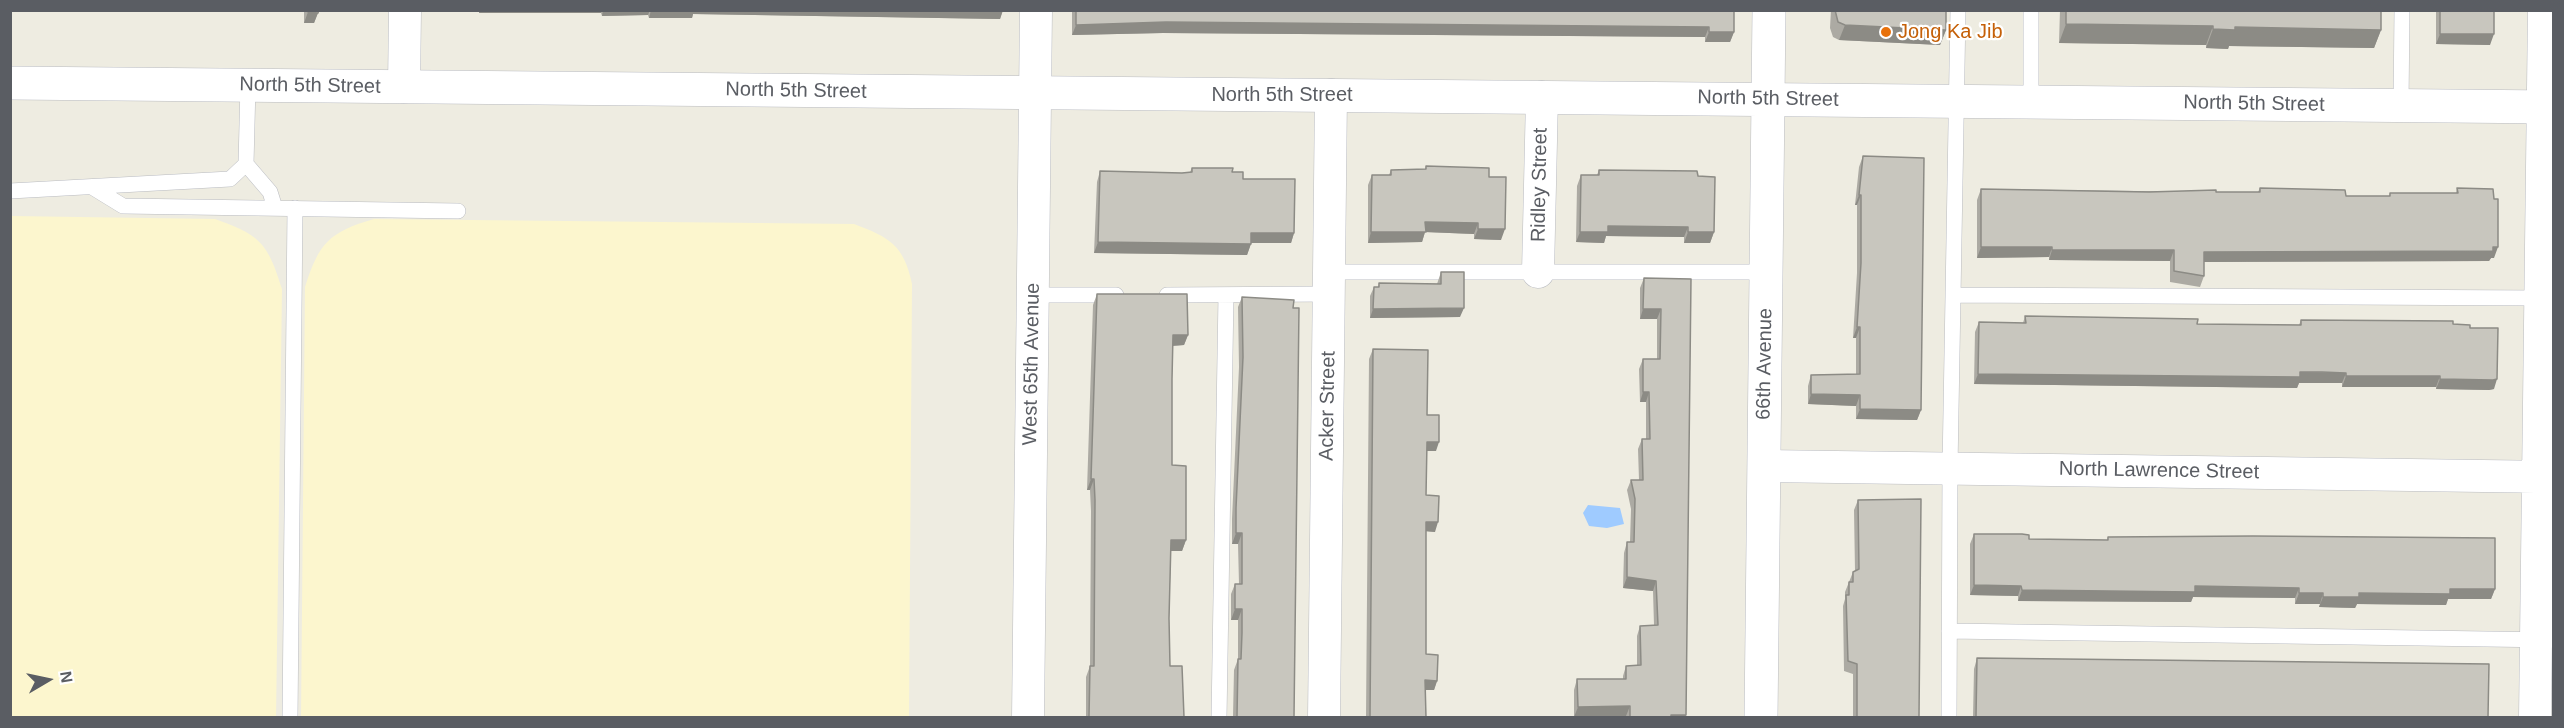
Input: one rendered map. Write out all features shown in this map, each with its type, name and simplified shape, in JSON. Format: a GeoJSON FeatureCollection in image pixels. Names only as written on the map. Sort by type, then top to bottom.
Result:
{"type":"FeatureCollection","features":[{"type":"Feature","properties":{"kind":"street"},"geometry":{"type":"LineString","coordinates":[[404,87],[405,10]]}},
{"type":"Feature","properties":{"kind":"street","name":"West 65th Avenue"},"geometry":{"type":"LineString","coordinates":[[1029,717],[1036,10]]}},
{"type":"Feature","properties":{"kind":"street","name":"66th Avenue"},"geometry":{"type":"LineString","coordinates":[[1761,717],[1769,10]]}},
{"type":"Feature","properties":{"kind":"street"},"geometry":{"type":"LineString","coordinates":[[2535,717],[2545,640],[2544,310],[2548,107],[2544,10]]}},
{"type":"Feature","properties":{"kind":"street","name":"North 5th Street"},"geometry":{"type":"LineString","coordinates":[[10,83],[2548,107]]}},
{"type":"Feature","properties":{"kind":"street","name":"Acker Street"},"geometry":{"type":"LineString","coordinates":[[1324,717],[1331,95]]}},
{"type":"Feature","properties":{"kind":"street","name":"Ridley Street"},"geometry":{"type":"LineString","coordinates":[[1538,272],[1542,97]]}},
{"type":"Feature","properties":{"kind":"street","name":"North Lawrence Street"},"geometry":{"type":"LineString","coordinates":[[1764,466],[2546,477]]}},
{"type":"Feature","properties":{"kind":"lane"},"geometry":{"type":"LineString","coordinates":[[1949,717],[1950,468],[1958,10]]}},
{"type":"Feature","properties":{"kind":"lane"},"geometry":{"type":"LineString","coordinates":[[2031,10],[2031,102]]}},
{"type":"Feature","properties":{"kind":"lane"},"geometry":{"type":"LineString","coordinates":[[2401,105],[2402,10]]}},
{"type":"Feature","properties":{"kind":"lane"},"geometry":{"type":"LineString","coordinates":[[248,85],[246,164],[270,192],[275,208]]}},
{"type":"Feature","properties":{"kind":"lane"},"geometry":{"type":"LineString","coordinates":[[10,191],[230,179],[246,164]]}},
{"type":"Feature","properties":{"kind":"lane"},"geometry":{"type":"LineString","coordinates":[[92,187],[123,206],[458,211]]}},
{"type":"Feature","properties":{"kind":"lane"},"geometry":{"type":"LineString","coordinates":[[290,717],[295,208]]}},
{"type":"Feature","properties":{"kind":"lane"},"geometry":{"type":"LineString","coordinates":[[1032,295],[1226,295],[1329,283],[1538,272],[1767,272]]}},
{"type":"Feature","properties":{"kind":"lane"},"geometry":{"type":"LineString","coordinates":[[1219,717],[1226,295]]}},
{"type":"Feature","properties":{"kind":"lane"},"geometry":{"type":"LineString","coordinates":[[1953,295],[2544,310]]}},
{"type":"Feature","properties":{"kind":"lane"},"geometry":{"type":"LineString","coordinates":[[1949,631],[2545,640]]}},
{"type":"Feature","properties":{"kind":"sand"},"geometry":{"type":"Polygon","coordinates":[[[11,216],[215,219],[252,236],[267,251],[282,289],[276,717],[11,717],[11,216]]]}},
{"type":"Feature","properties":{"kind":"sand"},"geometry":{"type":"Polygon","coordinates":[[[374,219],[854,224],[877,233],[893,244],[904,260],[912,284],[909,717],[301,717],[305,287],[315,260],[328,241],[346,229],[374,219]]]}},
{"type":"Feature","properties":{"kind":"water"},"geometry":{"type":"Polygon","coordinates":[[[1588,505],[1620,508],[1624,524],[1607,528],[1589,526],[1583,513],[1588,505]]]}},
{"type":"Feature","properties":{"kind":"building"},"geometry":{"type":"Polygon","coordinates":[[[308,10],[319,10],[318,13],[308,12],[308,10]]]}},
{"type":"Feature","properties":{"kind":"building"},"geometry":{"type":"Polygon","coordinates":[[[1076,10],[1734,10],[1734,32],[1709,32],[1709,27],[1166,22],[1076,25],[1076,10]]]}},
{"type":"Feature","properties":{"kind":"building"},"geometry":{"type":"Polygon","coordinates":[[[1835,10],[1946,10],[1946,30],[1845,25],[1838,22],[1835,10]]]}},
{"type":"Feature","properties":{"kind":"building"},"geometry":{"type":"Polygon","coordinates":[[[2066,10],[2381,10],[2381,30],[2235,27],[2235,30],[2213,29],[2213,26],[2066,24],[2066,10]]]}},
{"type":"Feature","properties":{"kind":"building"},"geometry":{"type":"Polygon","coordinates":[[[2440,10],[2494,10],[2494,34],[2440,34],[2440,10]]]}},
{"type":"Feature","properties":{"kind":"building"},"geometry":{"type":"Polygon","coordinates":[[[1863,156],[1924,158],[1921,410],[1860,409],[1860,395],[1811,394],[1811,375],[1860,374],[1860,327],[1857,327],[1861,263],[1861,195],[1859,195],[1863,156]]]}},
{"type":"Feature","properties":{"kind":"building"},"geometry":{"type":"Polygon","coordinates":[[[1426,166],[1489,168],[1489,177],[1506,177],[1505,229],[1478,229],[1478,223],[1425,222],[1426,232],[1371,232],[1372,175],[1391,175],[1391,170],[1426,169],[1426,166]]]}},
{"type":"Feature","properties":{"kind":"building"},"geometry":{"type":"Polygon","coordinates":[[[1192,168],[1233,168],[1232,172],[1243,172],[1243,179],[1295,179],[1294,233],[1251,233],[1251,244],[1098,242],[1100,171],[1182,173],[1192,172],[1192,168]]]}},
{"type":"Feature","properties":{"kind":"building"},"geometry":{"type":"Polygon","coordinates":[[[1599,170],[1697,171],[1698,176],[1715,177],[1714,232],[1688,232],[1688,227],[1608,226],[1608,232],[1580,232],[1581,175],[1599,175],[1599,170]]]}},
{"type":"Feature","properties":{"kind":"building"},"geometry":{"type":"Polygon","coordinates":[[[2260,188],[2345,190],[2346,196],[2390,196],[2390,193],[2458,193],[2457,188],[2493,189],[2494,199],[2498,199],[2498,247],[2493,247],[2493,251],[2204,252],[2204,276],[2174,271],[2174,250],[2052,250],[2052,247],[1981,247],[1981,189],[2260,192],[2260,188]]]}},
{"type":"Feature","properties":{"kind":"building"},"geometry":{"type":"Polygon","coordinates":[[[1441,272],[1464,272],[1464,308],[1373,309],[1374,287],[1379,287],[1379,283],[1441,284],[1441,272]]]}},
{"type":"Feature","properties":{"kind":"building"},"geometry":{"type":"Polygon","coordinates":[[[1644,278],[1691,279],[1686,715],[1671,715],[1671,717],[1630,717],[1630,706],[1578,707],[1577,679],[1626,679],[1626,666],[1641,665],[1640,626],[1658,625],[1656,581],[1627,577],[1627,542],[1634,542],[1635,499],[1631,480],[1643,480],[1642,439],[1650,439],[1649,392],[1643,392],[1643,359],[1660,359],[1661,309],[1643,309],[1644,278]]]}},
{"type":"Feature","properties":{"kind":"building"},"geometry":{"type":"Polygon","coordinates":[[[1097,294],[1187,294],[1188,335],[1173,335],[1172,379],[1172,465],[1186,466],[1186,540],[1171,540],[1169,618],[1170,666],[1182,666],[1184,717],[1089,717],[1090,666],[1094,666],[1095,500],[1094,479],[1091,479],[1097,294]]]}},
{"type":"Feature","properties":{"kind":"building"},"geometry":{"type":"Polygon","coordinates":[[[1242,297],[1294,300],[1293,308],[1299,308],[1294,717],[1237,717],[1238,659],[1241,659],[1242,633],[1242,609],[1235,609],[1235,584],[1242,584],[1242,533],[1236,533],[1236,508],[1243,357],[1242,297]]]}},
{"type":"Feature","properties":{"kind":"building"},"geometry":{"type":"Polygon","coordinates":[[[2025,316],[2198,319],[2197,324],[2301,325],[2301,320],[2453,321],[2453,324],[2470,325],[2470,328],[2498,328],[2497,379],[2440,379],[2440,376],[2346,376],[2346,373],[2322,372],[2300,372],[2300,377],[1978,374],[1979,322],[2026,323],[2025,316]]]}},
{"type":"Feature","properties":{"kind":"building"},"geometry":{"type":"Polygon","coordinates":[[[1373,349],[1428,350],[1427,415],[1439,415],[1439,442],[1427,442],[1426,495],[1439,496],[1438,522],[1426,522],[1426,654],[1438,655],[1437,681],[1425,680],[1426,717],[1370,717],[1373,349]]]}},
{"type":"Feature","properties":{"kind":"building"},"geometry":{"type":"Polygon","coordinates":[[[1921,499],[1919,717],[1857,717],[1857,664],[1848,661],[1846,595],[1849,595],[1849,582],[1853,582],[1853,572],[1859,569],[1858,500],[1921,499]]]}},
{"type":"Feature","properties":{"kind":"building"},"geometry":{"type":"Polygon","coordinates":[[[1974,534],[2022,534],[2029,535],[2029,539],[2108,540],[2108,537],[2253,536],[2495,538],[2495,589],[2450,589],[2450,594],[2359,593],[2359,597],[2323,597],[2323,593],[2299,593],[2299,588],[2195,586],[2195,592],[2022,590],[2021,586],[1974,585],[1974,534]]]}},
{"type":"Feature","properties":{"kind":"building"},"geometry":{"type":"Polygon","coordinates":[[[1977,658],[2489,664],[2488,717],[1976,717],[1977,658]]]}},
{"type":"Feature","properties":{"kind":"place","name":"Jong Ka Jib"},"geometry":{"type":"Point","coordinates":[1886,32]}}]}
